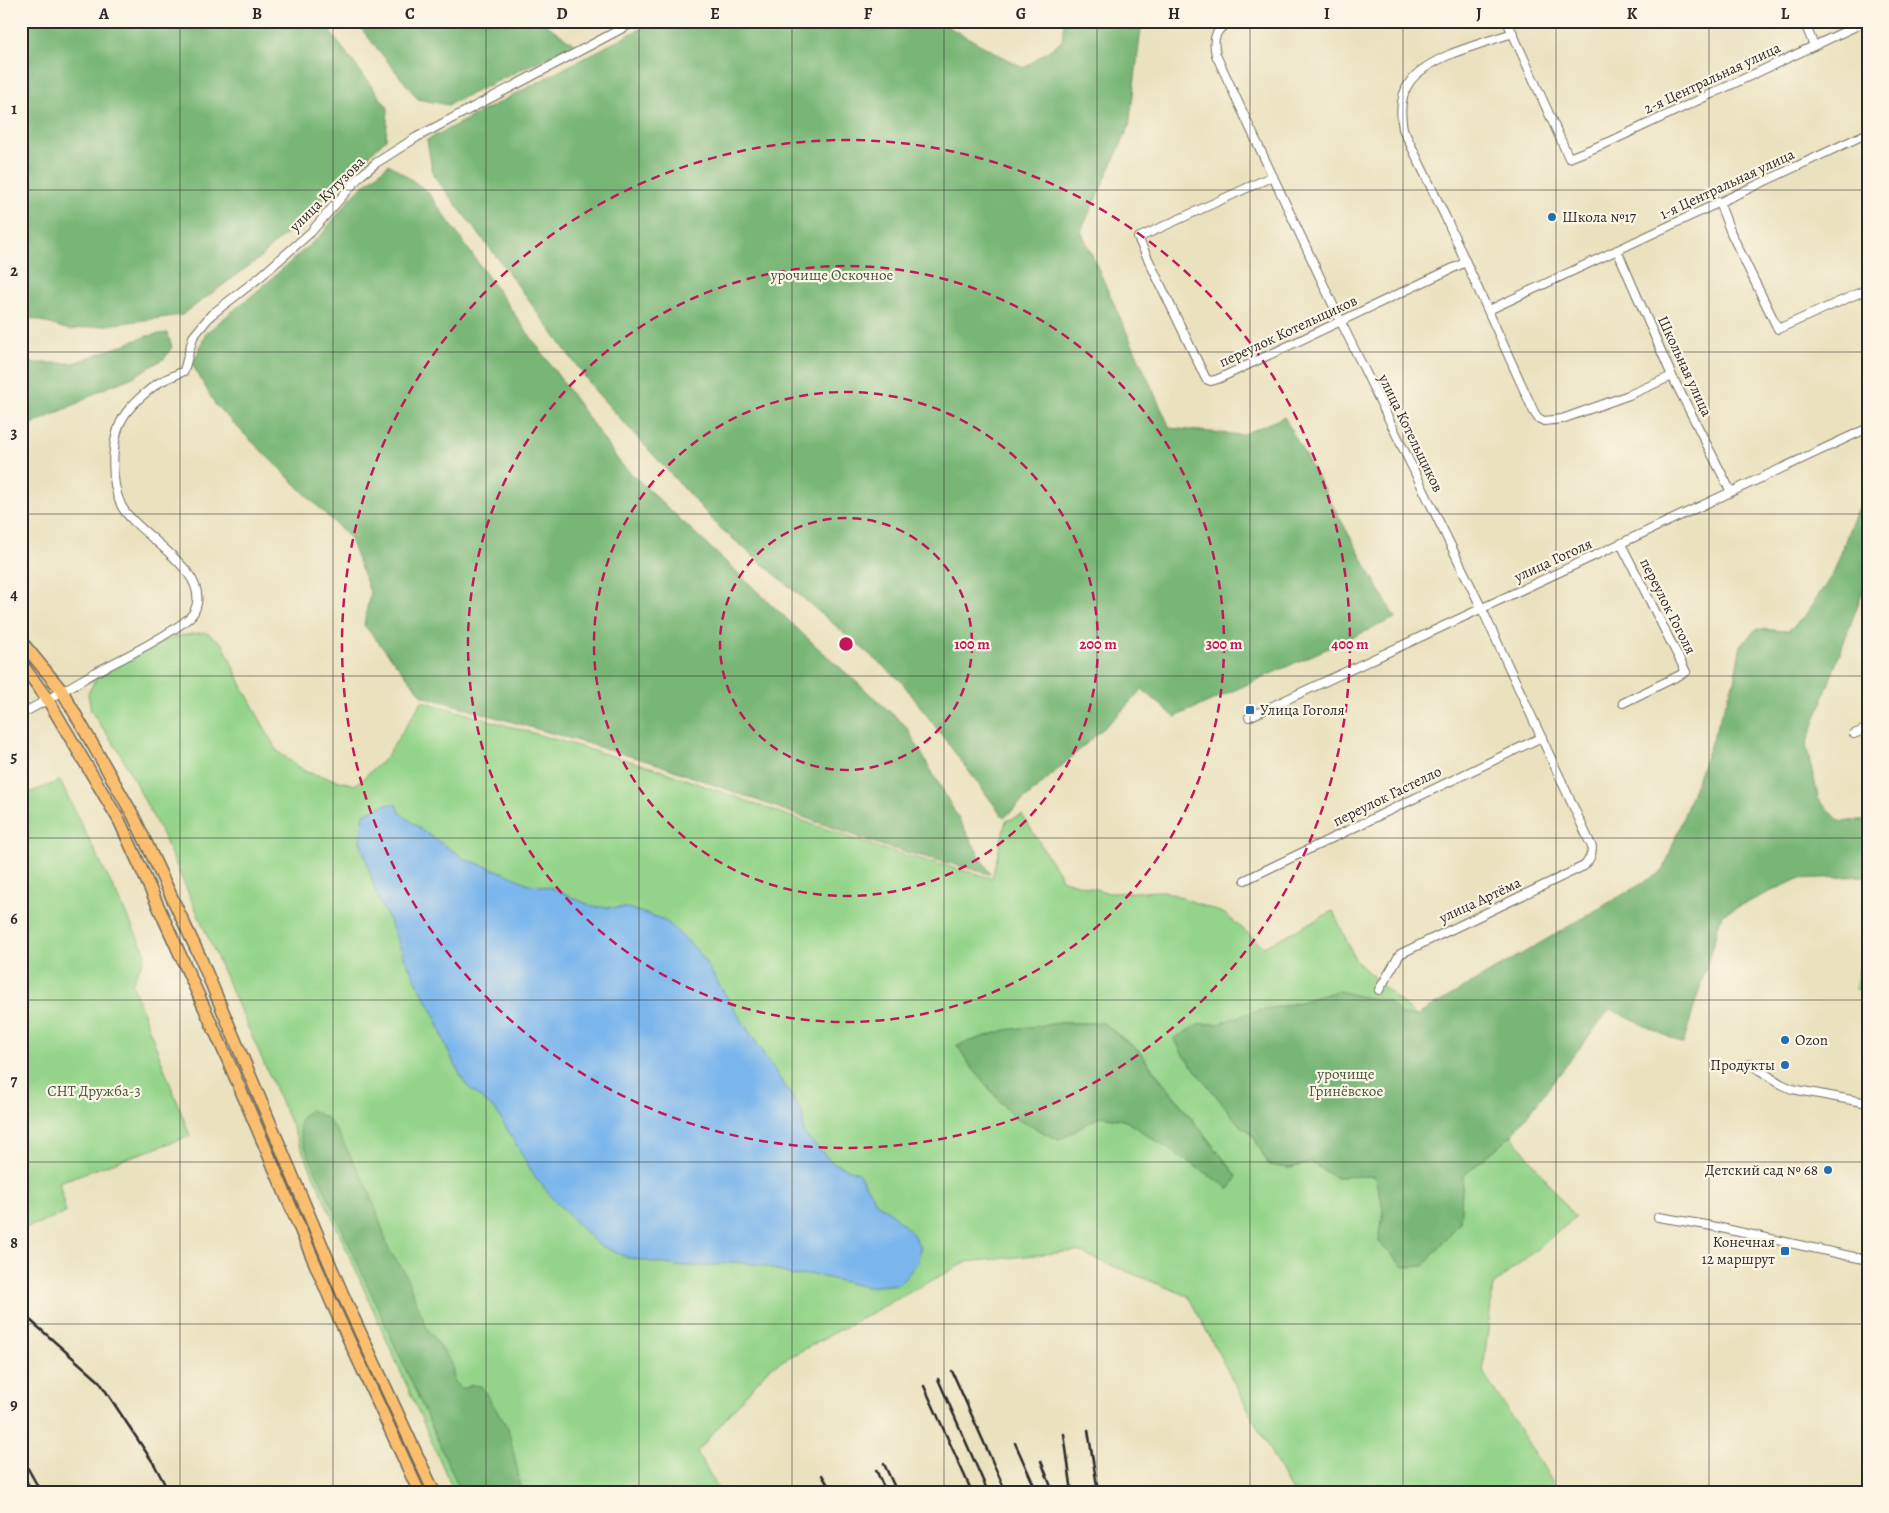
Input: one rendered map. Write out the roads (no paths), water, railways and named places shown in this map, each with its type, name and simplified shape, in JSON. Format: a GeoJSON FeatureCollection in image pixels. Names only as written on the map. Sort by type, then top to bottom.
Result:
{"type":"FeatureCollection","features":[{"type":"Feature","properties":{"kind":"main road"},"geometry":{"type":"LineString","coordinates":[[21,641],[62,692],[133,815],[200,957],[340,1286],[434,1492]]}},
{"type":"Feature","properties":{"kind":"main road"},"geometry":{"type":"LineString","coordinates":[[21,663],[48,700],[120,822],[223,1050],[331,1301],[419,1492]]}},
{"type":"Feature","properties":{"kind":"street","name":"улица Кутузова"},"geometry":{"type":"LineString","coordinates":[[62,692],[186,621],[193,614],[197,604],[197,594],[194,585],[184,568],[138,525],[122,506],[116,488],[113,464],[115,440],[126,414],[160,382],[184,372],[193,337],[211,315],[260,277],[311,232],[360,176],[376,163],[417,137],[636,21]]}},
{"type":"Feature","properties":{"kind":"street","name":"улица Котельщиков"},"geometry":{"type":"LineString","coordinates":[[1232,21],[1218,30],[1214,37],[1213,45],[1216,55],[1341,322],[1482,609],[1590,840]]}},
{"type":"Feature","properties":{"kind":"street"},"geometry":{"type":"LineString","coordinates":[[1507,21],[1513,33],[1464,49],[1429,64],[1417,72],[1409,82],[1402,97],[1400,113],[1403,129],[1489,310],[1534,412],[1538,418],[1544,421],[1562,419],[1629,395],[1672,376]]}},
{"type":"Feature","properties":{"kind":"street"},"geometry":{"type":"LineString","coordinates":[[1804,21],[1814,46]]}},
{"type":"Feature","properties":{"kind":"street"},"geometry":{"type":"LineString","coordinates":[[1843,21],[1847,30]]}},
{"type":"Feature","properties":{"kind":"street","name":"2-я Центральная улица"},"geometry":{"type":"LineString","coordinates":[[1513,33],[1569,158],[1609,142],[1867,21]]}},
{"type":"Feature","properties":{"kind":"street","name":"1-я Центральная улица"},"geometry":{"type":"LineString","coordinates":[[1489,310],[1868,133]]}},
{"type":"Feature","properties":{"kind":"street","name":"переулок Котельщиков"},"geometry":{"type":"LineString","coordinates":[[1272,176],[1138,238],[1206,379],[1211,381],[1218,379],[1466,262]]}},
{"type":"Feature","properties":{"kind":"street"},"geometry":{"type":"LineString","coordinates":[[1719,202],[1731,233],[1778,329],[1868,288]]}},
{"type":"Feature","properties":{"kind":"street","name":"Школьная улица"},"geometry":{"type":"LineString","coordinates":[[1616,250],[1672,376],[1731,492]]}},
{"type":"Feature","properties":{"kind":"street","name":"улица Гоголя"},"geometry":{"type":"LineString","coordinates":[[1249,717],[1868,428]]}},
{"type":"Feature","properties":{"kind":"street","name":"переулок Гоголя"},"geometry":{"type":"LineString","coordinates":[[1621,544],[1686,672],[1623,702]]}},
{"type":"Feature","properties":{"kind":"street"},"geometry":{"type":"LineString","coordinates":[[21,714],[62,692]]}},
{"type":"Feature","properties":{"kind":"street"},"geometry":{"type":"LineString","coordinates":[[1854,734],[1868,728]]}},
{"type":"Feature","properties":{"kind":"street","name":"переулок Гастелло"},"geometry":{"type":"LineString","coordinates":[[1245,880],[1542,737]]}},
{"type":"Feature","properties":{"kind":"street","name":"улица Артёма"},"geometry":{"type":"LineString","coordinates":[[1379,990],[1400,954],[1584,866],[1592,854],[1590,840]]}},
{"type":"Feature","properties":{"kind":"street"},"geometry":{"type":"LineString","coordinates":[[1750,1064],[1792,1089],[1868,1103]]}},
{"type":"Feature","properties":{"kind":"street"},"geometry":{"type":"LineString","coordinates":[[1658,1217],[1707,1225],[1868,1260]]}},
{"type":"Feature","properties":{"kind":"water"},"geometry":{"type":"Polygon","coordinates":[[[396,804],[400,813],[465,859],[529,884],[552,888],[594,907],[628,908],[665,920],[699,952],[802,1112],[804,1134],[833,1163],[858,1173],[876,1202],[912,1233],[920,1247],[918,1262],[905,1278],[899,1284],[866,1287],[811,1274],[793,1276],[765,1266],[734,1262],[707,1266],[677,1266],[628,1258],[597,1244],[553,1199],[534,1175],[497,1112],[465,1084],[447,1049],[435,1016],[405,959],[377,896],[360,840],[364,814],[385,805],[396,804]]]}},
{"type":"Feature","properties":{"kind":"railway"},"geometry":{"type":"LineString","coordinates":[[21,1312],[99,1381],[154,1464],[169,1492]]}},
{"type":"Feature","properties":{"kind":"railway"},"geometry":{"type":"LineString","coordinates":[[952,1371],[1006,1492]]}},
{"type":"Feature","properties":{"kind":"railway"},"geometry":{"type":"LineString","coordinates":[[938,1379],[988,1492]]}},
{"type":"Feature","properties":{"kind":"railway"},"geometry":{"type":"LineString","coordinates":[[924,1386],[972,1492]]}},
{"type":"Feature","properties":{"kind":"railway"},"geometry":{"type":"LineString","coordinates":[[1088,1430],[1098,1492]]}},
{"type":"Feature","properties":{"kind":"railway"},"geometry":{"type":"LineString","coordinates":[[1064,1434],[1072,1492]]}},
{"type":"Feature","properties":{"kind":"railway"},"geometry":{"type":"LineString","coordinates":[[1015,1443],[1037,1492]]}},
{"type":"Feature","properties":{"kind":"railway"},"geometry":{"type":"LineString","coordinates":[[21,1456],[41,1492]]}},
{"type":"Feature","properties":{"kind":"railway"},"geometry":{"type":"LineString","coordinates":[[1041,1461],[1053,1492]]}},
{"type":"Feature","properties":{"kind":"railway"},"geometry":{"type":"LineString","coordinates":[[884,1464],[897,1492]]}},
{"type":"Feature","properties":{"kind":"railway"},"geometry":{"type":"LineString","coordinates":[[876,1470],[886,1492]]}},
{"type":"Feature","properties":{"kind":"railway"},"geometry":{"type":"LineString","coordinates":[[21,1473],[33,1492]]}},
{"type":"Feature","properties":{"kind":"railway"},"geometry":{"type":"LineString","coordinates":[[822,1475],[832,1492]]}},
{"type":"Feature","properties":{"kind":"place","name":"Школа №17"},"geometry":{"type":"Point","coordinates":[1552,217]}},
{"type":"Feature","properties":{"kind":"place","name":"Улица Гоголя"},"geometry":{"type":"Point","coordinates":[1250,710]}},
{"type":"Feature","properties":{"kind":"place","name":"Ozon"},"geometry":{"type":"Point","coordinates":[1785,1040]}},
{"type":"Feature","properties":{"kind":"place","name":"Продукты"},"geometry":{"type":"Point","coordinates":[1785,1065]}},
{"type":"Feature","properties":{"kind":"place","name":"Детский сад № 68"},"geometry":{"type":"Point","coordinates":[1828,1170]}},
{"type":"Feature","properties":{"kind":"place","name":"Конечная 12 маршрут"},"geometry":{"type":"Point","coordinates":[1785,1251]}},
{"type":"Feature","properties":{"kind":"park label","name":"урочище Оскочное"},"geometry":{"type":"Point","coordinates":[832,275]}},
{"type":"Feature","properties":{"kind":"park label","name":"урочище Гринёвское"},"geometry":{"type":"Point","coordinates":[1346,1082]}},
{"type":"Feature","properties":{"kind":"park label","name":"СНТ Дружба-3"},"geometry":{"type":"Point","coordinates":[94,1091]}}]}
